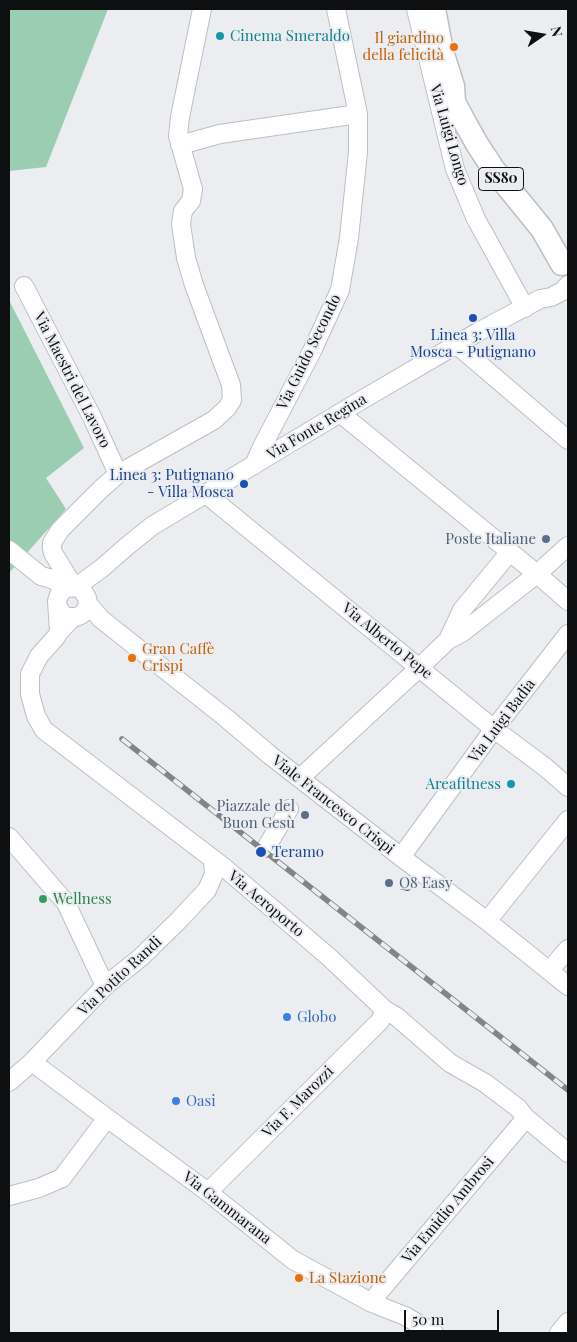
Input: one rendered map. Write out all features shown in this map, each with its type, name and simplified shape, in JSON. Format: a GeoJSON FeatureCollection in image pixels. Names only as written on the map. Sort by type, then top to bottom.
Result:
{"type":"FeatureCollection","features":[{"type":"Feature","properties":{"kind":"main road","name":"SS80"},"geometry":{"type":"LineString","coordinates":[[434,9],[442,51],[453,86],[454,102],[476,144],[494,170],[542,229],[566,266]]}},
{"type":"Feature","properties":{"kind":"street"},"geometry":{"type":"LineString","coordinates":[[74,600],[52,548],[52,543],[60,530],[118,474],[214,420],[227,408],[232,400],[231,385],[186,258],[181,224],[184,211],[191,201],[193,189],[178,136],[180,116],[202,9]]}},
{"type":"Feature","properties":{"kind":"street","name":"Via Guido Secondo"},"geometry":{"type":"LineString","coordinates":[[254,465],[312,351],[340,290],[349,238],[358,152],[358,114],[336,9]]}},
{"type":"Feature","properties":{"kind":"street","name":"Via Luigi Longo"},"geometry":{"type":"LineString","coordinates":[[416,9],[455,169],[476,219],[532,304]]}},
{"type":"Feature","properties":{"kind":"street"},"geometry":{"type":"LineString","coordinates":[[180,145],[220,134],[358,114]]}},
{"type":"Feature","properties":{"kind":"street","name":"Via Fonte Regina"},"geometry":{"type":"LineString","coordinates":[[74,600],[102,568],[152,526],[478,332],[532,304],[558,278],[566,266]]}},
{"type":"Feature","properties":{"kind":"street","name":"Via Maestri del Lavoro"},"geometry":{"type":"LineString","coordinates":[[24,286],[92,418],[118,474]]}},
{"type":"Feature","properties":{"kind":"street"},"geometry":{"type":"LineString","coordinates":[[457,345],[568,440]]}},
{"type":"Feature","properties":{"kind":"street"},"geometry":{"type":"LineString","coordinates":[[340,413],[568,601]]}},
{"type":"Feature","properties":{"kind":"street","name":"Via Alberto Pepe"},"geometry":{"type":"LineString","coordinates":[[206,494],[568,787]]}},
{"type":"Feature","properties":{"kind":"street"},"geometry":{"type":"LineString","coordinates":[[300,778],[448,640],[463,632],[537,574],[568,546]]}},
{"type":"Feature","properties":{"kind":"street"},"geometry":{"type":"LineString","coordinates":[[9,550],[41,576],[44,582],[74,600]]}},
{"type":"Feature","properties":{"kind":"street"},"geometry":{"type":"LineString","coordinates":[[448,640],[462,610],[510,553]]}},
{"type":"Feature","properties":{"kind":"street","name":"Viale Francesco Crispi"},"geometry":{"type":"LineString","coordinates":[[74,600],[401,858],[487,921],[568,986]]}},
{"type":"Feature","properties":{"kind":"street","name":"Via Aeroporto"},"geometry":{"type":"LineString","coordinates":[[74,600],[59,632],[39,656],[30,674],[30,694],[36,716],[44,730],[226,869],[330,958],[385,1010],[397,1017],[450,1063],[484,1083],[518,1108],[526,1118],[568,1153]]}},
{"type":"Feature","properties":{"kind":"street","name":"Via Luigi Badia"},"geometry":{"type":"LineString","coordinates":[[401,858],[494,729],[568,634]]}},
{"type":"Feature","properties":{"kind":"street"},"geometry":{"type":"LineString","coordinates":[[266,848],[289,809]]}},
{"type":"Feature","properties":{"kind":"street"},"geometry":{"type":"LineString","coordinates":[[487,921],[568,820]]}},
{"type":"Feature","properties":{"kind":"street"},"geometry":{"type":"LineString","coordinates":[[9,837],[66,903],[105,986]]}},
{"type":"Feature","properties":{"kind":"street","name":"Via Potito Randi"},"geometry":{"type":"LineString","coordinates":[[9,1082],[32,1062],[105,986],[140,958],[178,921],[206,890],[214,874],[213,860]]}},
{"type":"Feature","properties":{"kind":"street"},"geometry":{"type":"LineString","coordinates":[[549,971],[568,949]]}},
{"type":"Feature","properties":{"kind":"street","name":"Via F. Marozzi"},"geometry":{"type":"LineString","coordinates":[[208,1192],[368,1034],[380,1021],[385,1010]]}},
{"type":"Feature","properties":{"kind":"street","name":"Via Gammarana"},"geometry":{"type":"LineString","coordinates":[[32,1062],[208,1192],[293,1260],[372,1303],[404,1316],[434,1333]]}},
{"type":"Feature","properties":{"kind":"street"},"geometry":{"type":"LineString","coordinates":[[9,1196],[39,1188],[62,1178],[107,1118]]}},
{"type":"Feature","properties":{"kind":"street","name":"Via Emidio Ambrosi"},"geometry":{"type":"LineString","coordinates":[[372,1303],[379,1292],[526,1118]]}},
{"type":"Feature","properties":{"kind":"street"},"geometry":{"type":"LineString","coordinates":[[559,1333],[568,1322]]}},
{"type":"Feature","properties":{"kind":"green space"},"geometry":{"type":"Polygon","coordinates":[[[9,9],[108,9],[46,167],[9,171],[9,9]]]}},
{"type":"Feature","properties":{"kind":"green space"},"geometry":{"type":"Polygon","coordinates":[[[9,300],[84,448],[46,478],[66,509],[9,573],[9,300]]]}},
{"type":"Feature","properties":{"kind":"railway"},"geometry":{"type":"LineString","coordinates":[[122,739],[568,1090]]}},
{"type":"Feature","properties":{"kind":"place","name":"Cinema Smeraldo"},"geometry":{"type":"Point","coordinates":[220,36]}},
{"type":"Feature","properties":{"kind":"place","name":"Il giardino della felicità"},"geometry":{"type":"Point","coordinates":[454,47]}},
{"type":"Feature","properties":{"kind":"place","name":"Linea 3: Villa Mosca - Putignano"},"geometry":{"type":"Point","coordinates":[473,318]}},
{"type":"Feature","properties":{"kind":"place","name":"Linea 3: Putignano - Villa Mosca"},"geometry":{"type":"Point","coordinates":[244,484]}},
{"type":"Feature","properties":{"kind":"place","name":"Poste Italiane"},"geometry":{"type":"Point","coordinates":[546,539]}},
{"type":"Feature","properties":{"kind":"place","name":"Gran Caffè Crispi"},"geometry":{"type":"Point","coordinates":[132,658]}},
{"type":"Feature","properties":{"kind":"place","name":"Areafitness"},"geometry":{"type":"Point","coordinates":[511,784]}},
{"type":"Feature","properties":{"kind":"place","name":"Piazzale del Buon Gesù"},"geometry":{"type":"Point","coordinates":[305,815]}},
{"type":"Feature","properties":{"kind":"place","name":"Teramo"},"geometry":{"type":"Point","coordinates":[261,852]}},
{"type":"Feature","properties":{"kind":"place","name":"Q8 Easy"},"geometry":{"type":"Point","coordinates":[389,883]}},
{"type":"Feature","properties":{"kind":"place","name":"Wellness"},"geometry":{"type":"Point","coordinates":[43,899]}},
{"type":"Feature","properties":{"kind":"place","name":"Globo"},"geometry":{"type":"Point","coordinates":[287,1017]}},
{"type":"Feature","properties":{"kind":"place","name":"Oasi"},"geometry":{"type":"Point","coordinates":[176,1101]}},
{"type":"Feature","properties":{"kind":"place","name":"La Stazione"},"geometry":{"type":"Point","coordinates":[299,1278]}}]}
